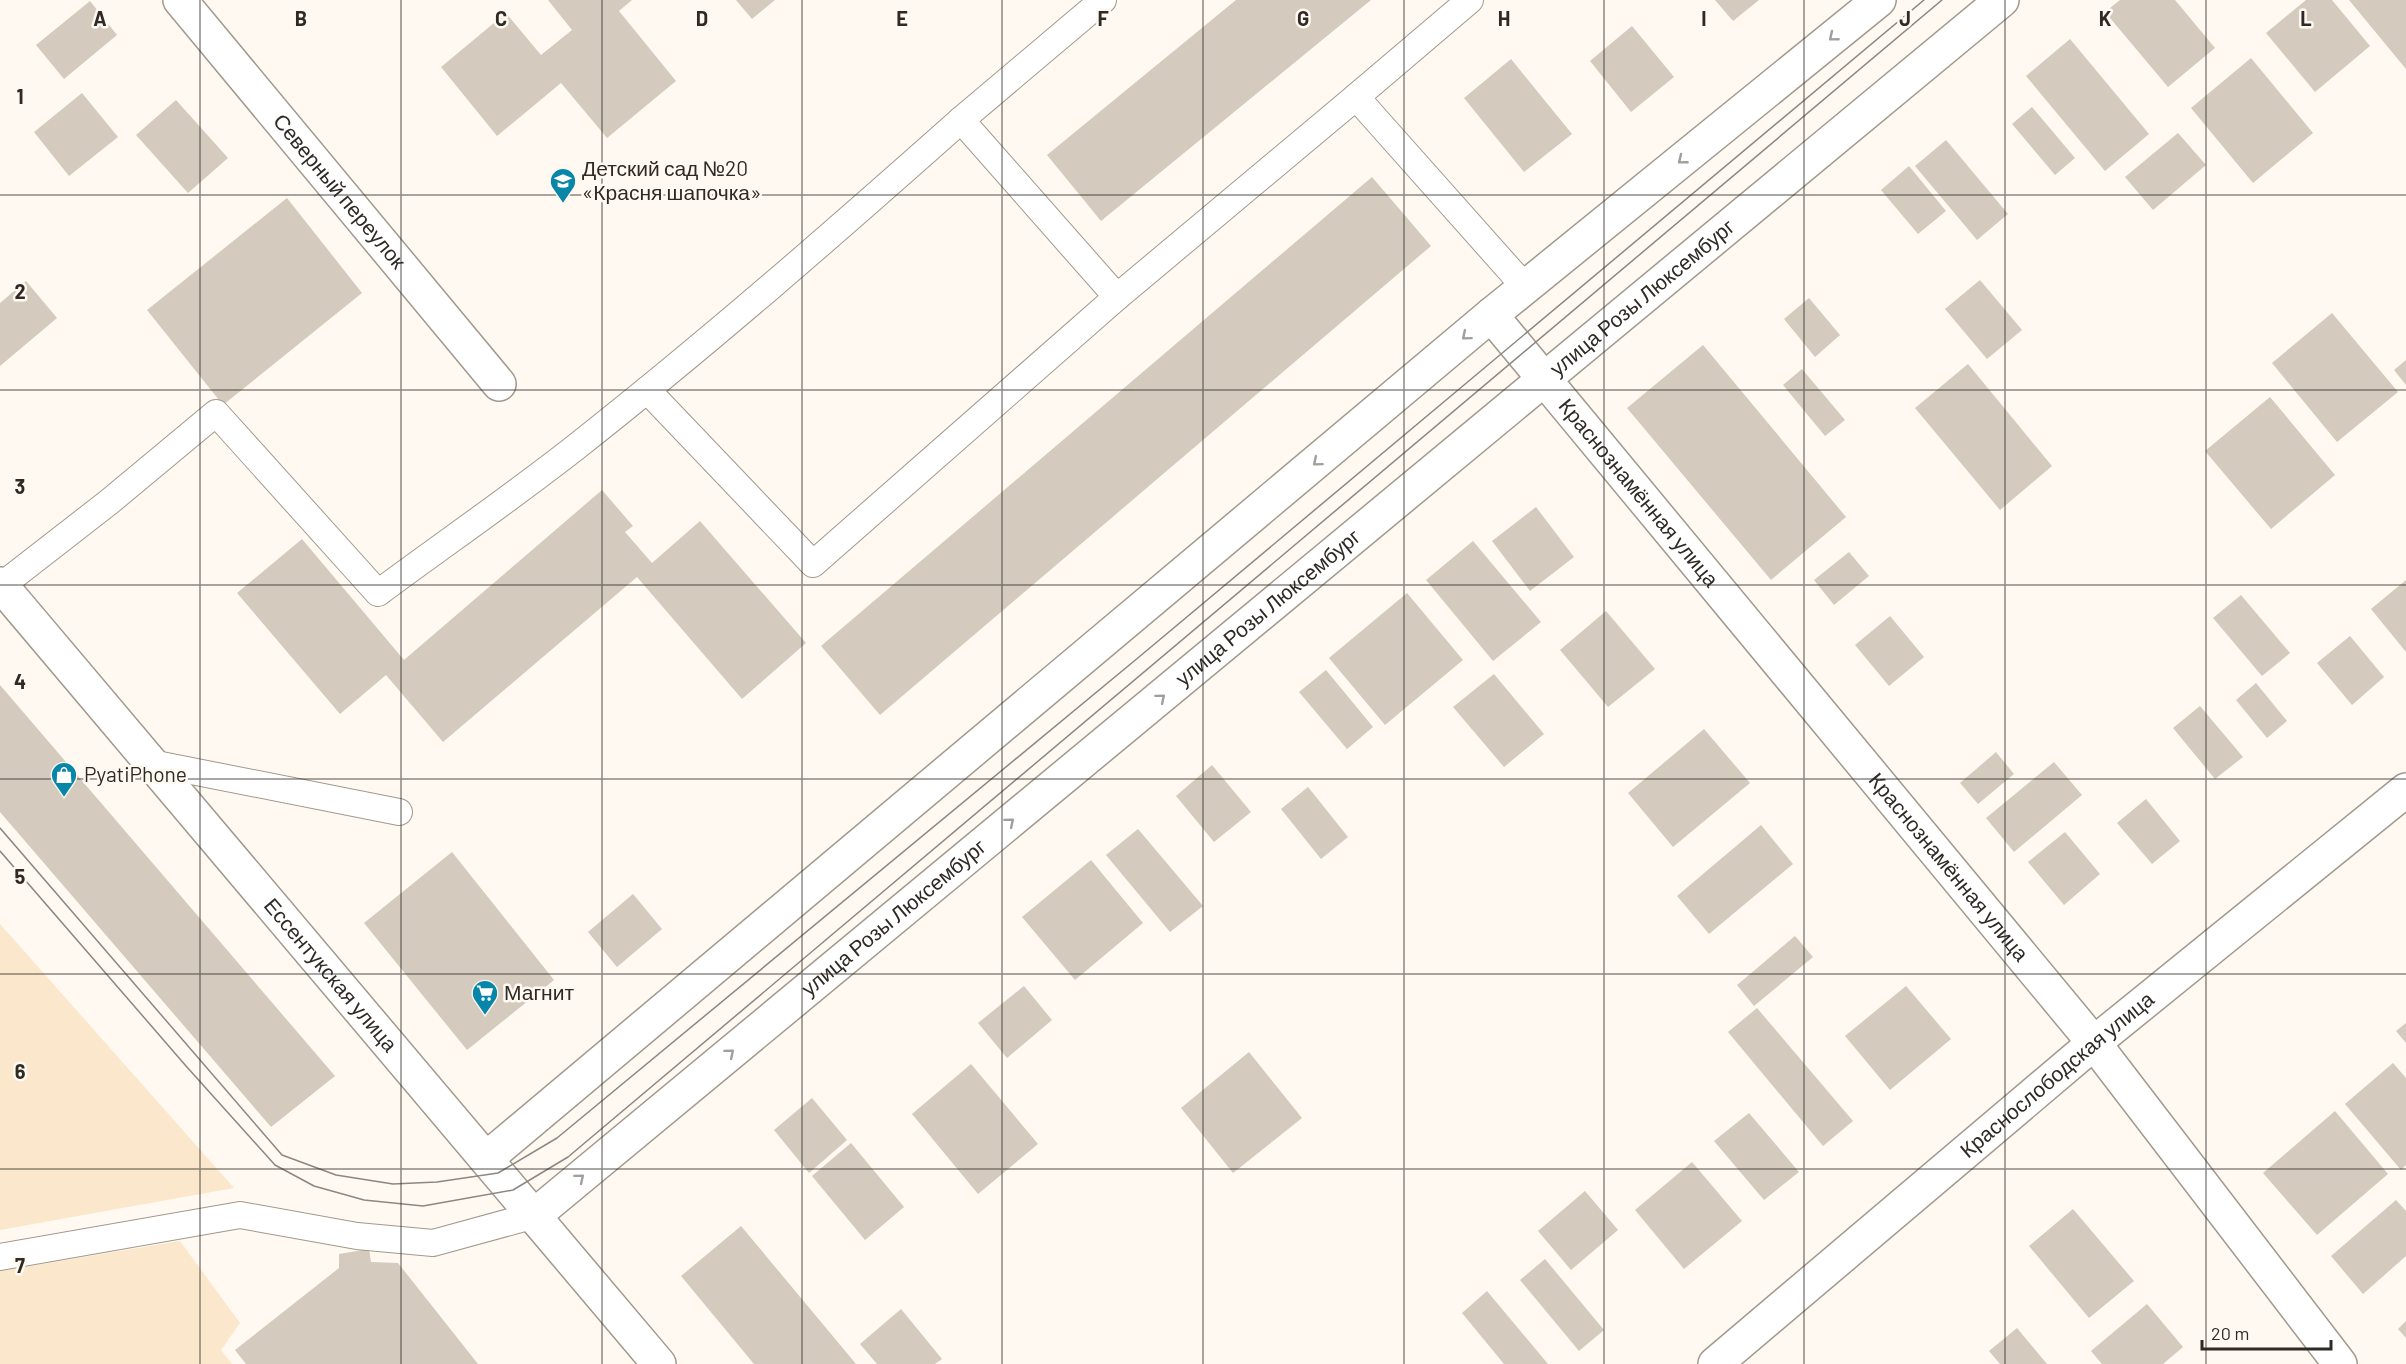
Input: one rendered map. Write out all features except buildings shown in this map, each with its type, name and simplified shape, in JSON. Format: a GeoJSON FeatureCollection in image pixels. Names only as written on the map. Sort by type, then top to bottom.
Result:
{"type":"FeatureCollection","features":[{"type":"Feature","properties":{"kind":"street","name":"Северный переулок"},"geometry":{"type":"LineString","coordinates":[[180,0],[499,384]]}},
{"type":"Feature","properties":{"kind":"street"},"geometry":{"type":"LineString","coordinates":[[486,1159],[1491,315],[1879,0]]}},
{"type":"Feature","properties":{"kind":"street","name":"улица Розы Люксембург"},"geometry":{"type":"LineString","coordinates":[[535,1215],[1545,381],[2002,0]]}},
{"type":"Feature","properties":{"kind":"street","name":"Краснознамённая улица"},"geometry":{"type":"LineString","coordinates":[[1491,315],[2094,1043],[2340,1364]]}},
{"type":"Feature","properties":{"kind":"street","name":"Ессентукская улица"},"geometry":{"type":"LineString","coordinates":[[1,585],[659,1364]]}},
{"type":"Feature","properties":{"kind":"street","name":"Краснослободская улица"},"geometry":{"type":"LineString","coordinates":[[1716,1364],[2094,1043],[2406,790]]}},
{"type":"Feature","properties":{"kind":"lane"},"geometry":{"type":"LineString","coordinates":[[1,585],[109,502],[216,413],[378,592],[574,448],[647,390],[816,248],[961,120],[1103,0]]}},
{"type":"Feature","properties":{"kind":"lane"},"geometry":{"type":"LineString","coordinates":[[647,390],[813,564],[1117,297],[1470,0]]}},
{"type":"Feature","properties":{"kind":"lane"},"geometry":{"type":"LineString","coordinates":[[1356,97],[1525,288]]}},
{"type":"Feature","properties":{"kind":"lane"},"geometry":{"type":"LineString","coordinates":[[961,120],[1117,297]]}},
{"type":"Feature","properties":{"kind":"lane"},"geometry":{"type":"LineString","coordinates":[[151,763],[399,812]]}},
{"type":"Feature","properties":{"kind":"lane"},"geometry":{"type":"LineString","coordinates":[[0,1257],[240,1215],[357,1236],[432,1243],[535,1215]]}},
{"type":"Feature","properties":{"kind":"shaded area"},"geometry":{"type":"Polygon","coordinates":[[[0,924],[234,1188],[0,1230],[0,924]]]}},
{"type":"Feature","properties":{"kind":"shaded area"},"geometry":{"type":"Polygon","coordinates":[[[180,1241],[240,1323],[221,1350],[232,1364],[0,1364],[0,1271],[180,1241]]]}},
{"type":"Feature","properties":{"kind":"tram line"},"geometry":{"type":"LineString","coordinates":[[0,828],[282,1155],[336,1175],[393,1184],[437,1182],[498,1173],[557,1138],[1139,657],[1924,0]]}},
{"type":"Feature","properties":{"kind":"tram line"},"geometry":{"type":"LineString","coordinates":[[0,851],[275,1165],[314,1186],[364,1200],[423,1206],[513,1190],[568,1157],[1942,0]]}},
{"type":"Feature","properties":{"kind":"place","name":"Детский сад №20 «Красня шапочка»"},"geometry":{"type":"Point","coordinates":[563,204]}},
{"type":"Feature","properties":{"kind":"place","name":"PyatiPhone"},"geometry":{"type":"Point","coordinates":[64,798]}},
{"type":"Feature","properties":{"kind":"place","name":"Магнит"},"geometry":{"type":"Point","coordinates":[485,1016]}}]}
